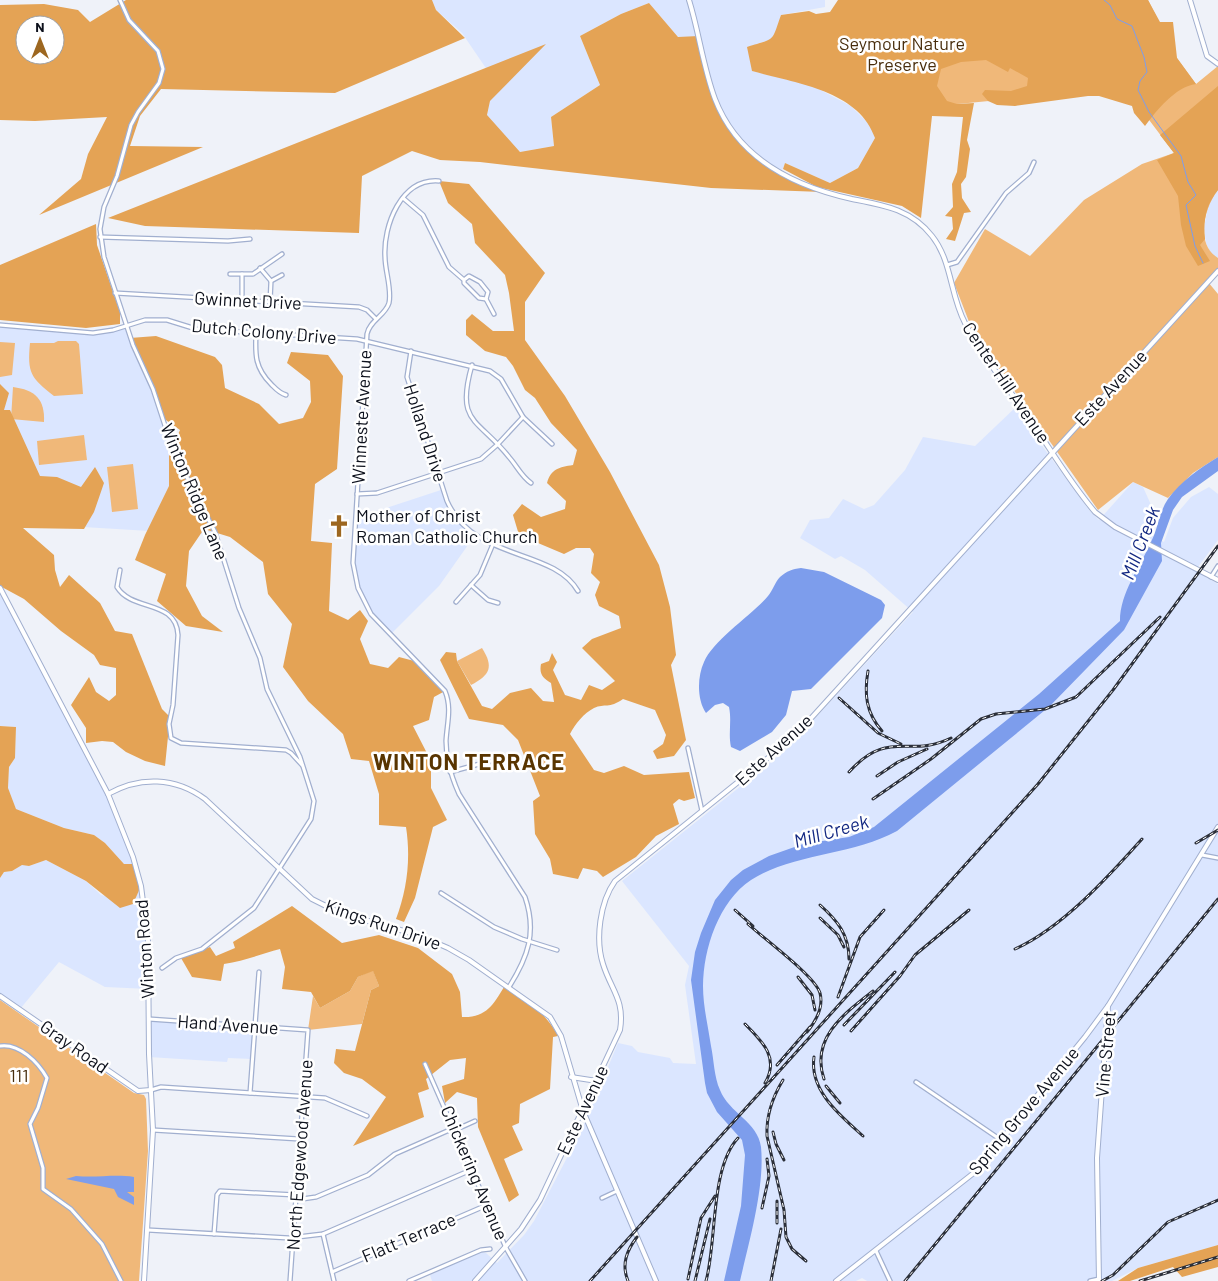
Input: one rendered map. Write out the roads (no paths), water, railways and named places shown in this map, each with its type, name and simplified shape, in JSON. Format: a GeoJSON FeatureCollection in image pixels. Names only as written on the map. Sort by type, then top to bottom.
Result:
{"type":"FeatureCollection","features":[{"type":"Feature","properties":{"kind":"main road","name":"Center Hill Avenue"},"geometry":{"type":"LineString","coordinates":[[689,0],[715,99],[731,127],[746,145],[772,169],[805,187],[888,206],[908,214],[931,235],[941,250],[947,265],[956,304],[964,322],[1095,512],[1110,524],[1218,580]]}},
{"type":"Feature","properties":{"kind":"main road"},"geometry":{"type":"LineString","coordinates":[[1190,0],[1206,53],[1210,60],[1218,64]]}},
{"type":"Feature","properties":{"kind":"main road","name":"Este Avenue"},"geometry":{"type":"LineString","coordinates":[[475,1281],[521,1230],[540,1200],[616,1043],[621,1023],[618,995],[606,971],[600,953],[606,898],[612,886],[624,872],[794,737],[1218,271]]}},
{"type":"Feature","properties":{"kind":"main road","name":"Winton Road"},"geometry":{"type":"LineString","coordinates":[[0,588],[108,794],[133,857],[144,902],[148,941],[150,1090],[153,1130],[144,1281]]}},
{"type":"Feature","properties":{"kind":"main road","name":"Kings Run Drive"},"geometry":{"type":"LineString","coordinates":[[108,794],[130,784],[148,781],[163,781],[183,786],[205,798],[310,897],[322,905],[350,916],[418,935],[448,948],[537,1006],[554,1022],[563,1043],[583,1111],[656,1281]]}},
{"type":"Feature","properties":{"kind":"main road","name":"Vine Street"},"geometry":{"type":"LineString","coordinates":[[1099,1280],[1097,1158],[1108,1006],[1218,827]]}},
{"type":"Feature","properties":{"kind":"main road","name":"Gray Road"},"geometry":{"type":"LineString","coordinates":[[0,996],[138,1091],[150,1090]]}},
{"type":"Feature","properties":{"kind":"main road","name":"Spring Grove Avenue"},"geometry":{"type":"LineString","coordinates":[[836,1281],[969,1178],[1086,1037],[1108,1006]]}},
{"type":"Feature","properties":{"kind":"main road"},"geometry":{"type":"LineString","coordinates":[[572,1077],[597,1081]]}},
{"type":"Feature","properties":{"kind":"street","name":"Winton Ridge Lane"},"geometry":{"type":"LineString","coordinates":[[120,0],[129,20],[158,51],[163,69],[159,83],[131,125],[117,176],[101,214],[100,237],[108,273],[126,326],[153,389],[180,467],[215,532],[239,608],[260,658],[267,689],[314,796],[314,810],[311,819],[258,903],[202,949],[176,958],[162,968]]}},
{"type":"Feature","properties":{"kind":"street"},"geometry":{"type":"LineString","coordinates":[[947,265],[957,262],[1006,193],[1029,173],[1034,162]]}},
{"type":"Feature","properties":{"kind":"street"},"geometry":{"type":"LineString","coordinates":[[439,182],[416,186],[403,198],[422,215],[449,267],[464,280],[464,283],[479,298],[486,300]]}},
{"type":"Feature","properties":{"kind":"street","name":"Winneste Avenue"},"geometry":{"type":"LineString","coordinates":[[403,198],[396,209],[385,243],[389,303],[386,310],[369,328],[366,341],[353,554],[358,588],[376,621],[445,691],[450,708],[446,746],[450,772],[459,794],[523,890],[531,915],[530,942],[523,964],[508,987]]}},
{"type":"Feature","properties":{"kind":"street"},"geometry":{"type":"LineString","coordinates":[[100,237],[228,241],[250,239]]}},
{"type":"Feature","properties":{"kind":"street"},"geometry":{"type":"LineString","coordinates":[[230,274],[252,274],[282,254]]}},
{"type":"Feature","properties":{"kind":"street"},"geometry":{"type":"LineString","coordinates":[[260,268],[271,281],[270,302]]}},
{"type":"Feature","properties":{"kind":"street"},"geometry":{"type":"LineString","coordinates":[[242,274],[242,300]]}},
{"type":"Feature","properties":{"kind":"street"},"geometry":{"type":"LineString","coordinates":[[271,281],[282,275]]}},
{"type":"Feature","properties":{"kind":"street"},"geometry":{"type":"LineString","coordinates":[[464,280],[469,276],[480,282],[488,292],[486,300],[494,314]]}},
{"type":"Feature","properties":{"kind":"street","name":"Gwinnet Drive"},"geometry":{"type":"LineString","coordinates":[[115,293],[362,307],[376,319]]}},
{"type":"Feature","properties":{"kind":"street","name":"Dutch Colony Drive"},"geometry":{"type":"LineString","coordinates":[[0,325],[93,333],[145,320],[159,319],[196,329],[318,336],[366,341],[486,369],[498,376],[524,417],[552,444]]}},
{"type":"Feature","properties":{"kind":"street"},"geometry":{"type":"LineString","coordinates":[[256,333],[255,356],[258,369],[280,393],[286,395]]}},
{"type":"Feature","properties":{"kind":"street","name":"Holland Drive"},"geometry":{"type":"LineString","coordinates":[[410,351],[407,377],[447,501],[458,520],[475,535],[556,570],[578,591]]}},
{"type":"Feature","properties":{"kind":"street"},"geometry":{"type":"LineString","coordinates":[[472,365],[465,393],[467,409],[476,425],[510,457],[523,478],[531,484]]}},
{"type":"Feature","properties":{"kind":"street"},"geometry":{"type":"LineString","coordinates":[[357,494],[377,494],[481,459],[524,417]]}},
{"type":"Feature","properties":{"kind":"street"},"geometry":{"type":"LineString","coordinates":[[456,602],[480,575],[493,544]]}},
{"type":"Feature","properties":{"kind":"street"},"geometry":{"type":"LineString","coordinates":[[1211,576],[1218,566]]}},
{"type":"Feature","properties":{"kind":"street"},"geometry":{"type":"LineString","coordinates":[[120,570],[117,587],[123,595],[133,602],[163,610],[177,626],[174,690],[169,724],[171,738],[181,743],[286,750],[292,753],[297,762],[302,765]]}},
{"type":"Feature","properties":{"kind":"street"},"geometry":{"type":"LineString","coordinates":[[471,585],[488,600],[498,603]]}},
{"type":"Feature","properties":{"kind":"street"},"geometry":{"type":"LineString","coordinates":[[688,748],[702,811]]}},
{"type":"Feature","properties":{"kind":"street"},"geometry":{"type":"LineString","coordinates":[[450,772],[505,757]]}},
{"type":"Feature","properties":{"kind":"street"},"geometry":{"type":"LineString","coordinates":[[1202,855],[1218,858]]}},
{"type":"Feature","properties":{"kind":"street"},"geometry":{"type":"LineString","coordinates":[[441,893],[494,927],[530,942],[558,950]]}},
{"type":"Feature","properties":{"kind":"street"},"geometry":{"type":"LineString","coordinates":[[250,1093],[259,972]]}},
{"type":"Feature","properties":{"kind":"street","name":"Hand Avenue"},"geometry":{"type":"LineString","coordinates":[[149,1019],[308,1030]]}},
{"type":"Feature","properties":{"kind":"street","name":"North Edgewood Avenue"},"geometry":{"type":"LineString","coordinates":[[290,1281],[308,1030]]}},
{"type":"Feature","properties":{"kind":"street"},"geometry":{"type":"LineString","coordinates":[[0,1046],[12,1046],[19,1049],[33,1061],[46,1078],[38,1108],[30,1124],[43,1168],[43,1189],[71,1208],[93,1233],[114,1263],[121,1281]]}},
{"type":"Feature","properties":{"kind":"street","name":"Chickering Avenue"},"geometry":{"type":"LineString","coordinates":[[426,1064],[506,1248],[525,1281]]}},
{"type":"Feature","properties":{"kind":"street"},"geometry":{"type":"LineString","coordinates":[[916,1082],[1001,1140]]}},
{"type":"Feature","properties":{"kind":"street"},"geometry":{"type":"LineString","coordinates":[[150,1090],[161,1087],[303,1096],[332,1100],[367,1116]]}},
{"type":"Feature","properties":{"kind":"street"},"geometry":{"type":"LineString","coordinates":[[295,1200],[316,1197],[368,1175],[395,1154],[475,1121]]}},
{"type":"Feature","properties":{"kind":"street"},"geometry":{"type":"LineString","coordinates":[[153,1130],[300,1139]]}},
{"type":"Feature","properties":{"kind":"street"},"geometry":{"type":"LineString","coordinates":[[148,1230],[293,1238],[324,1234],[472,1170]]}},
{"type":"Feature","properties":{"kind":"street"},"geometry":{"type":"LineString","coordinates":[[214,1234],[217,1195],[220,1191],[296,1195]]}},
{"type":"Feature","properties":{"kind":"street"},"geometry":{"type":"LineString","coordinates":[[602,1198],[617,1191]]}},
{"type":"Feature","properties":{"kind":"street","name":"Flatt Terrace"},"geometry":{"type":"LineString","coordinates":[[332,1272],[487,1205]]}},
{"type":"Feature","properties":{"kind":"street"},"geometry":{"type":"LineString","coordinates":[[324,1234],[334,1281]]}},
{"type":"Feature","properties":{"kind":"street"},"geometry":{"type":"LineString","coordinates":[[409,1281],[481,1250],[490,1249]]}},
{"type":"Feature","properties":{"kind":"street"},"geometry":{"type":"LineString","coordinates":[[876,1250],[890,1281]]}},
{"type":"Feature","properties":{"kind":"street"},"geometry":{"type":"LineString","coordinates":[[1090,1281],[1099,1280]]}},
{"type":"Feature","properties":{"kind":"water"},"geometry":{"type":"Polygon","coordinates":[[[1218,457],[1218,471],[1182,497],[1173,510],[1161,543],[1162,561],[1124,630],[1050,706],[897,831],[861,845],[785,864],[767,871],[740,889],[722,913],[715,927],[706,957],[703,986],[715,1074],[724,1098],[749,1124],[759,1138],[762,1163],[755,1214],[740,1281],[724,1281],[741,1206],[745,1155],[742,1140],[717,1112],[707,1093],[691,980],[695,952],[715,900],[731,880],[743,870],[769,856],[803,844],[849,837],[874,827],[1039,694],[1120,621],[1123,600],[1131,580],[1147,551],[1165,504],[1185,481],[1218,457]]]}},
{"type":"Feature","properties":{"kind":"water"},"geometry":{"type":"Polygon","coordinates":[[[801,568],[824,572],[881,600],[885,605],[882,618],[811,689],[792,691],[786,715],[772,732],[740,751],[731,747],[729,707],[723,703],[715,705],[706,713],[703,708],[699,688],[700,674],[704,662],[724,636],[770,594],[780,577],[785,573],[801,568]]]}},
{"type":"Feature","properties":{"kind":"water"},"geometry":{"type":"Polygon","coordinates":[[[76,1176],[134,1177],[134,1192],[127,1192],[134,1197],[134,1205],[118,1197],[114,1189],[66,1179],[76,1176]]]}},
{"type":"Feature","properties":{"kind":"waterway"},"geometry":{"type":"LineString","coordinates":[[1104,0],[1110,5],[1117,19],[1132,26],[1144,57],[1147,72],[1140,81],[1138,90],[1149,112],[1181,156],[1188,182],[1196,195],[1186,205],[1195,246],[1203,263]]}},
{"type":"Feature","properties":{"kind":"railway"},"geometry":{"type":"LineString","coordinates":[[590,1281],[1038,784],[1113,690],[1218,546]]}},
{"type":"Feature","properties":{"kind":"railway"},"geometry":{"type":"LineString","coordinates":[[873,799],[931,759],[981,719],[996,714],[1045,709],[1076,697],[1160,617]]}},
{"type":"Feature","properties":{"kind":"railway"},"geometry":{"type":"LineString","coordinates":[[868,671],[866,695],[869,710],[882,731]]}},
{"type":"Feature","properties":{"kind":"railway"},"geometry":{"type":"LineString","coordinates":[[839,698],[878,733],[901,744]]}},
{"type":"Feature","properties":{"kind":"railway"},"geometry":{"type":"LineString","coordinates":[[849,772],[863,759],[876,751],[888,747],[936,744],[951,738]]}},
{"type":"Feature","properties":{"kind":"railway"},"geometry":{"type":"LineString","coordinates":[[877,776],[898,762],[927,749]]}},
{"type":"Feature","properties":{"kind":"railway"},"geometry":{"type":"LineString","coordinates":[[1196,843],[1218,830]]}},
{"type":"Feature","properties":{"kind":"railway"},"geometry":{"type":"LineString","coordinates":[[1015,949],[1033,940],[1067,915],[1099,885],[1142,839]]}},
{"type":"Feature","properties":{"kind":"railway"},"geometry":{"type":"LineString","coordinates":[[905,1281],[1218,899]]}},
{"type":"Feature","properties":{"kind":"railway"},"geometry":{"type":"LineString","coordinates":[[820,905],[837,923],[845,936],[849,959]]}},
{"type":"Feature","properties":{"kind":"railway"},"geometry":{"type":"LineString","coordinates":[[735,910],[753,926]]}},
{"type":"Feature","properties":{"kind":"railway"},"geometry":{"type":"LineString","coordinates":[[838,997],[860,937],[884,910]]}},
{"type":"Feature","properties":{"kind":"railway"},"geometry":{"type":"LineString","coordinates":[[851,1031],[900,976],[915,955],[969,910]]}},
{"type":"Feature","properties":{"kind":"railway"},"geometry":{"type":"LineString","coordinates":[[820,918],[838,935],[844,947]]}},
{"type":"Feature","properties":{"kind":"railway"},"geometry":{"type":"LineString","coordinates":[[748,924],[799,967],[820,993],[820,1009],[807,1032]]}},
{"type":"Feature","properties":{"kind":"railway"},"geometry":{"type":"LineString","coordinates":[[844,1025],[895,972]]}},
{"type":"Feature","properties":{"kind":"railway"},"geometry":{"type":"LineString","coordinates":[[798,977],[812,995],[815,1010]]}},
{"type":"Feature","properties":{"kind":"railway"},"geometry":{"type":"LineString","coordinates":[[824,1079],[821,1064],[822,1051],[826,1039],[842,1018],[873,991]]}},
{"type":"Feature","properties":{"kind":"railway"},"geometry":{"type":"LineString","coordinates":[[745,1024],[763,1044],[770,1058],[771,1066],[765,1083]]}},
{"type":"Feature","properties":{"kind":"railway"},"geometry":{"type":"LineString","coordinates":[[777,1065],[810,1027]]}},
{"type":"Feature","properties":{"kind":"railway"},"geometry":{"type":"LineString","coordinates":[[814,1057],[816,1081],[828,1102],[863,1136]]}},
{"type":"Feature","properties":{"kind":"railway"},"geometry":{"type":"LineString","coordinates":[[783,1080],[771,1107],[767,1136],[784,1210],[786,1237],[792,1249],[806,1261]]}},
{"type":"Feature","properties":{"kind":"railway"},"geometry":{"type":"LineString","coordinates":[[826,1086],[840,1103]]}},
{"type":"Feature","properties":{"kind":"railway"},"geometry":{"type":"LineString","coordinates":[[773,1132],[776,1144],[784,1160]]}},
{"type":"Feature","properties":{"kind":"railway"},"geometry":{"type":"LineString","coordinates":[[706,1281],[718,1186],[729,1151],[738,1138]]}},
{"type":"Feature","properties":{"kind":"railway"},"geometry":{"type":"LineString","coordinates":[[762,1208],[769,1176],[767,1159]]}},
{"type":"Feature","properties":{"kind":"railway"},"geometry":{"type":"LineString","coordinates":[[688,1279],[701,1218],[715,1196]]}},
{"type":"Feature","properties":{"kind":"railway"},"geometry":{"type":"LineString","coordinates":[[1102,1281],[1113,1275],[1168,1222],[1218,1200]]}},
{"type":"Feature","properties":{"kind":"railway"},"geometry":{"type":"LineString","coordinates":[[777,1201],[777,1223]]}},
{"type":"Feature","properties":{"kind":"railway"},"geometry":{"type":"LineString","coordinates":[[695,1281],[710,1219]]}},
{"type":"Feature","properties":{"kind":"railway"},"geometry":{"type":"LineString","coordinates":[[771,1281],[781,1229]]}},
{"type":"Feature","properties":{"kind":"railway"},"geometry":{"type":"LineString","coordinates":[[628,1281],[625,1269],[626,1258],[630,1247],[637,1237]]}},
{"type":"Feature","properties":{"kind":"railway"},"geometry":{"type":"LineString","coordinates":[[1140,1281],[1218,1257]]}},
{"type":"Feature","properties":{"kind":"place","name":"Mother of Christ Roman Catholic Church"},"geometry":{"type":"Point","coordinates":[339,526]}},
{"type":"Feature","properties":{"kind":"district","name":"WINTON TERRACE"},"geometry":{"type":"Point","coordinates":[469,762]}},
{"type":"Feature","properties":{"kind":"park label","name":"Seymour Nature Preserve"},"geometry":{"type":"Point","coordinates":[902,54]}},
{"type":"Feature","properties":{"kind":"park label","name":"111"},"geometry":{"type":"Point","coordinates":[19,1076]}},
{"type":"Feature","properties":{"kind":"water label","name":"Mill Creek"},"geometry":{"type":"Point","coordinates":[1140,543]}},
{"type":"Feature","properties":{"kind":"water label","name":"Mill Creek"},"geometry":{"type":"Point","coordinates":[831,831]}}]}
